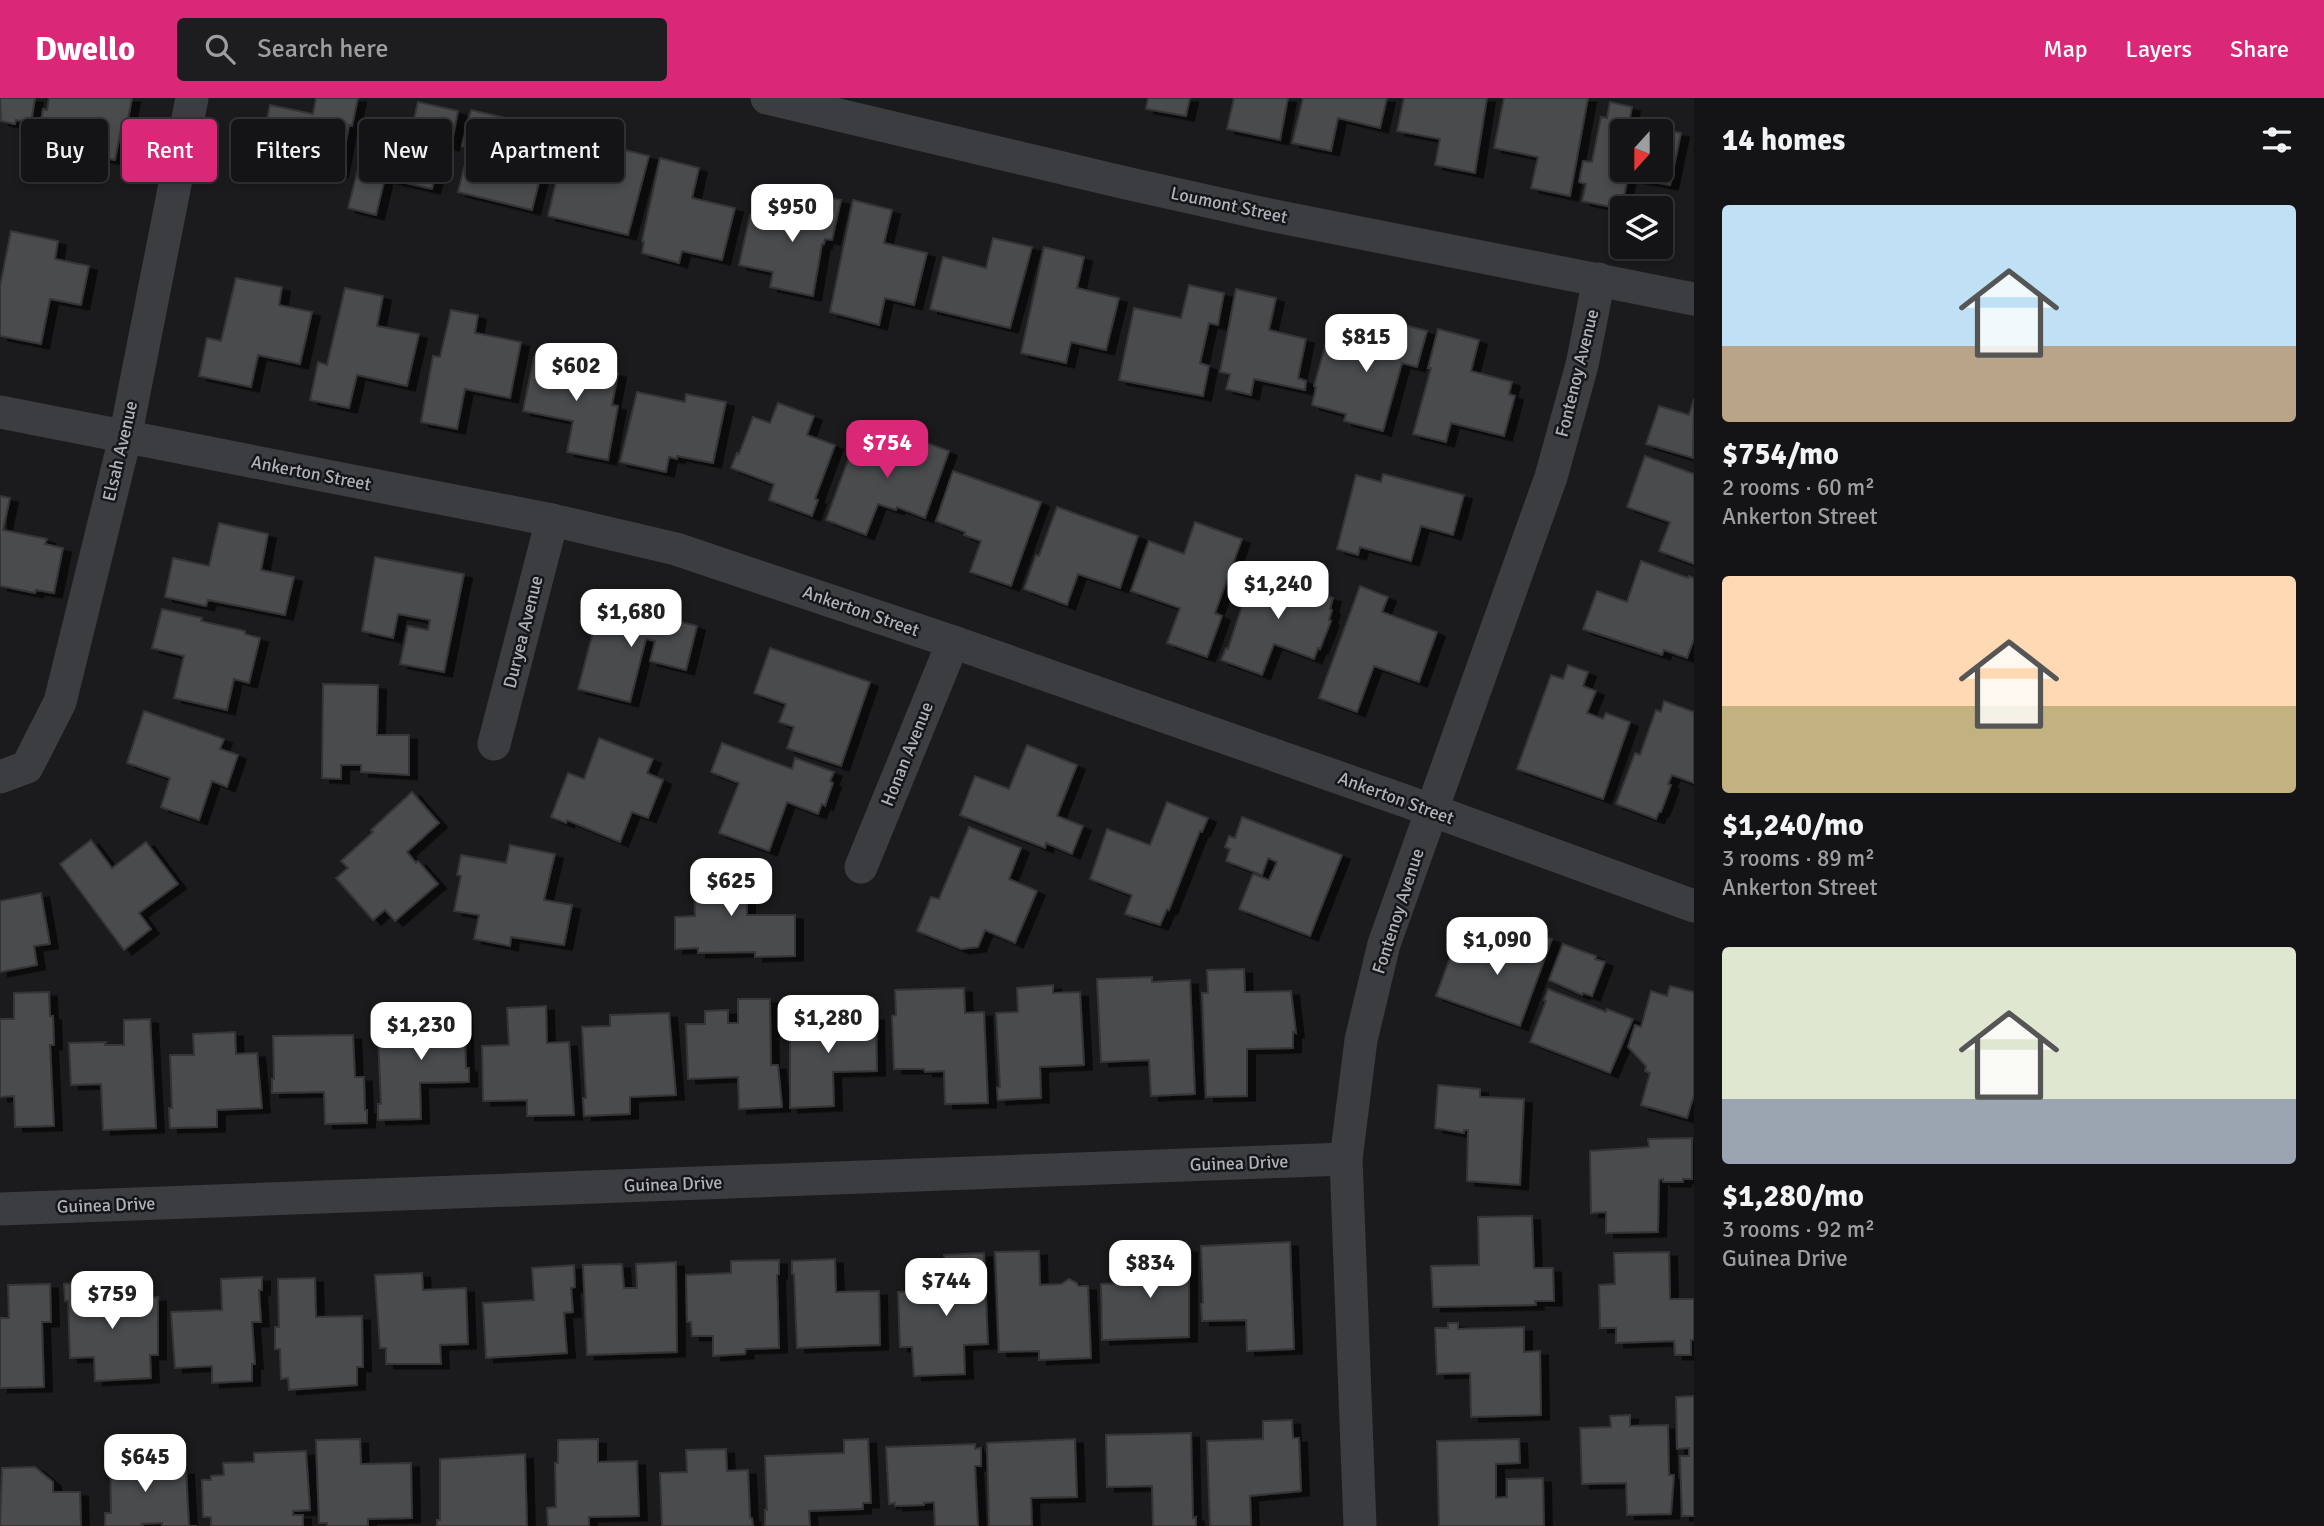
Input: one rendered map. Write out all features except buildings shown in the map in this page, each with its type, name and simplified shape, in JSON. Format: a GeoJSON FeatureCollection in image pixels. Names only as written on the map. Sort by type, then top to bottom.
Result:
{"type":"FeatureCollection","features":[{"type":"Feature","properties":{"kind":"street","name":"Elsah Avenue"},"geometry":{"type":"LineString","coordinates":[[0,777],[27,767],[60,702],[125,438],[192,98]]}},
{"type":"Feature","properties":{"kind":"street","name":"Loumont Street"},"geometry":{"type":"LineString","coordinates":[[767,98],[1227,205],[1694,299]]}},
{"type":"Feature","properties":{"kind":"street","name":"Fontenoy Avenue"},"geometry":{"type":"LineString","coordinates":[[1360,1526],[1346,1159],[1361,1040],[1384,944],[1551,477],[1582,365],[1599,279]]}},
{"type":"Feature","properties":{"kind":"street","name":"Ankerton Street"},"geometry":{"type":"LineString","coordinates":[[0,412],[552,520],[676,549],[953,642],[1432,810],[1694,906]]}},
{"type":"Feature","properties":{"kind":"street","name":"Duryea Avenue"},"geometry":{"type":"LineString","coordinates":[[495,744],[552,520]]}},
{"type":"Feature","properties":{"kind":"street","name":"Honan Avenue"},"geometry":{"type":"LineString","coordinates":[[861,867],[953,642]]}},
{"type":"Feature","properties":{"kind":"street","name":"Guinea Drive"},"geometry":{"type":"LineString","coordinates":[[0,1209],[1346,1159]]}}]}
